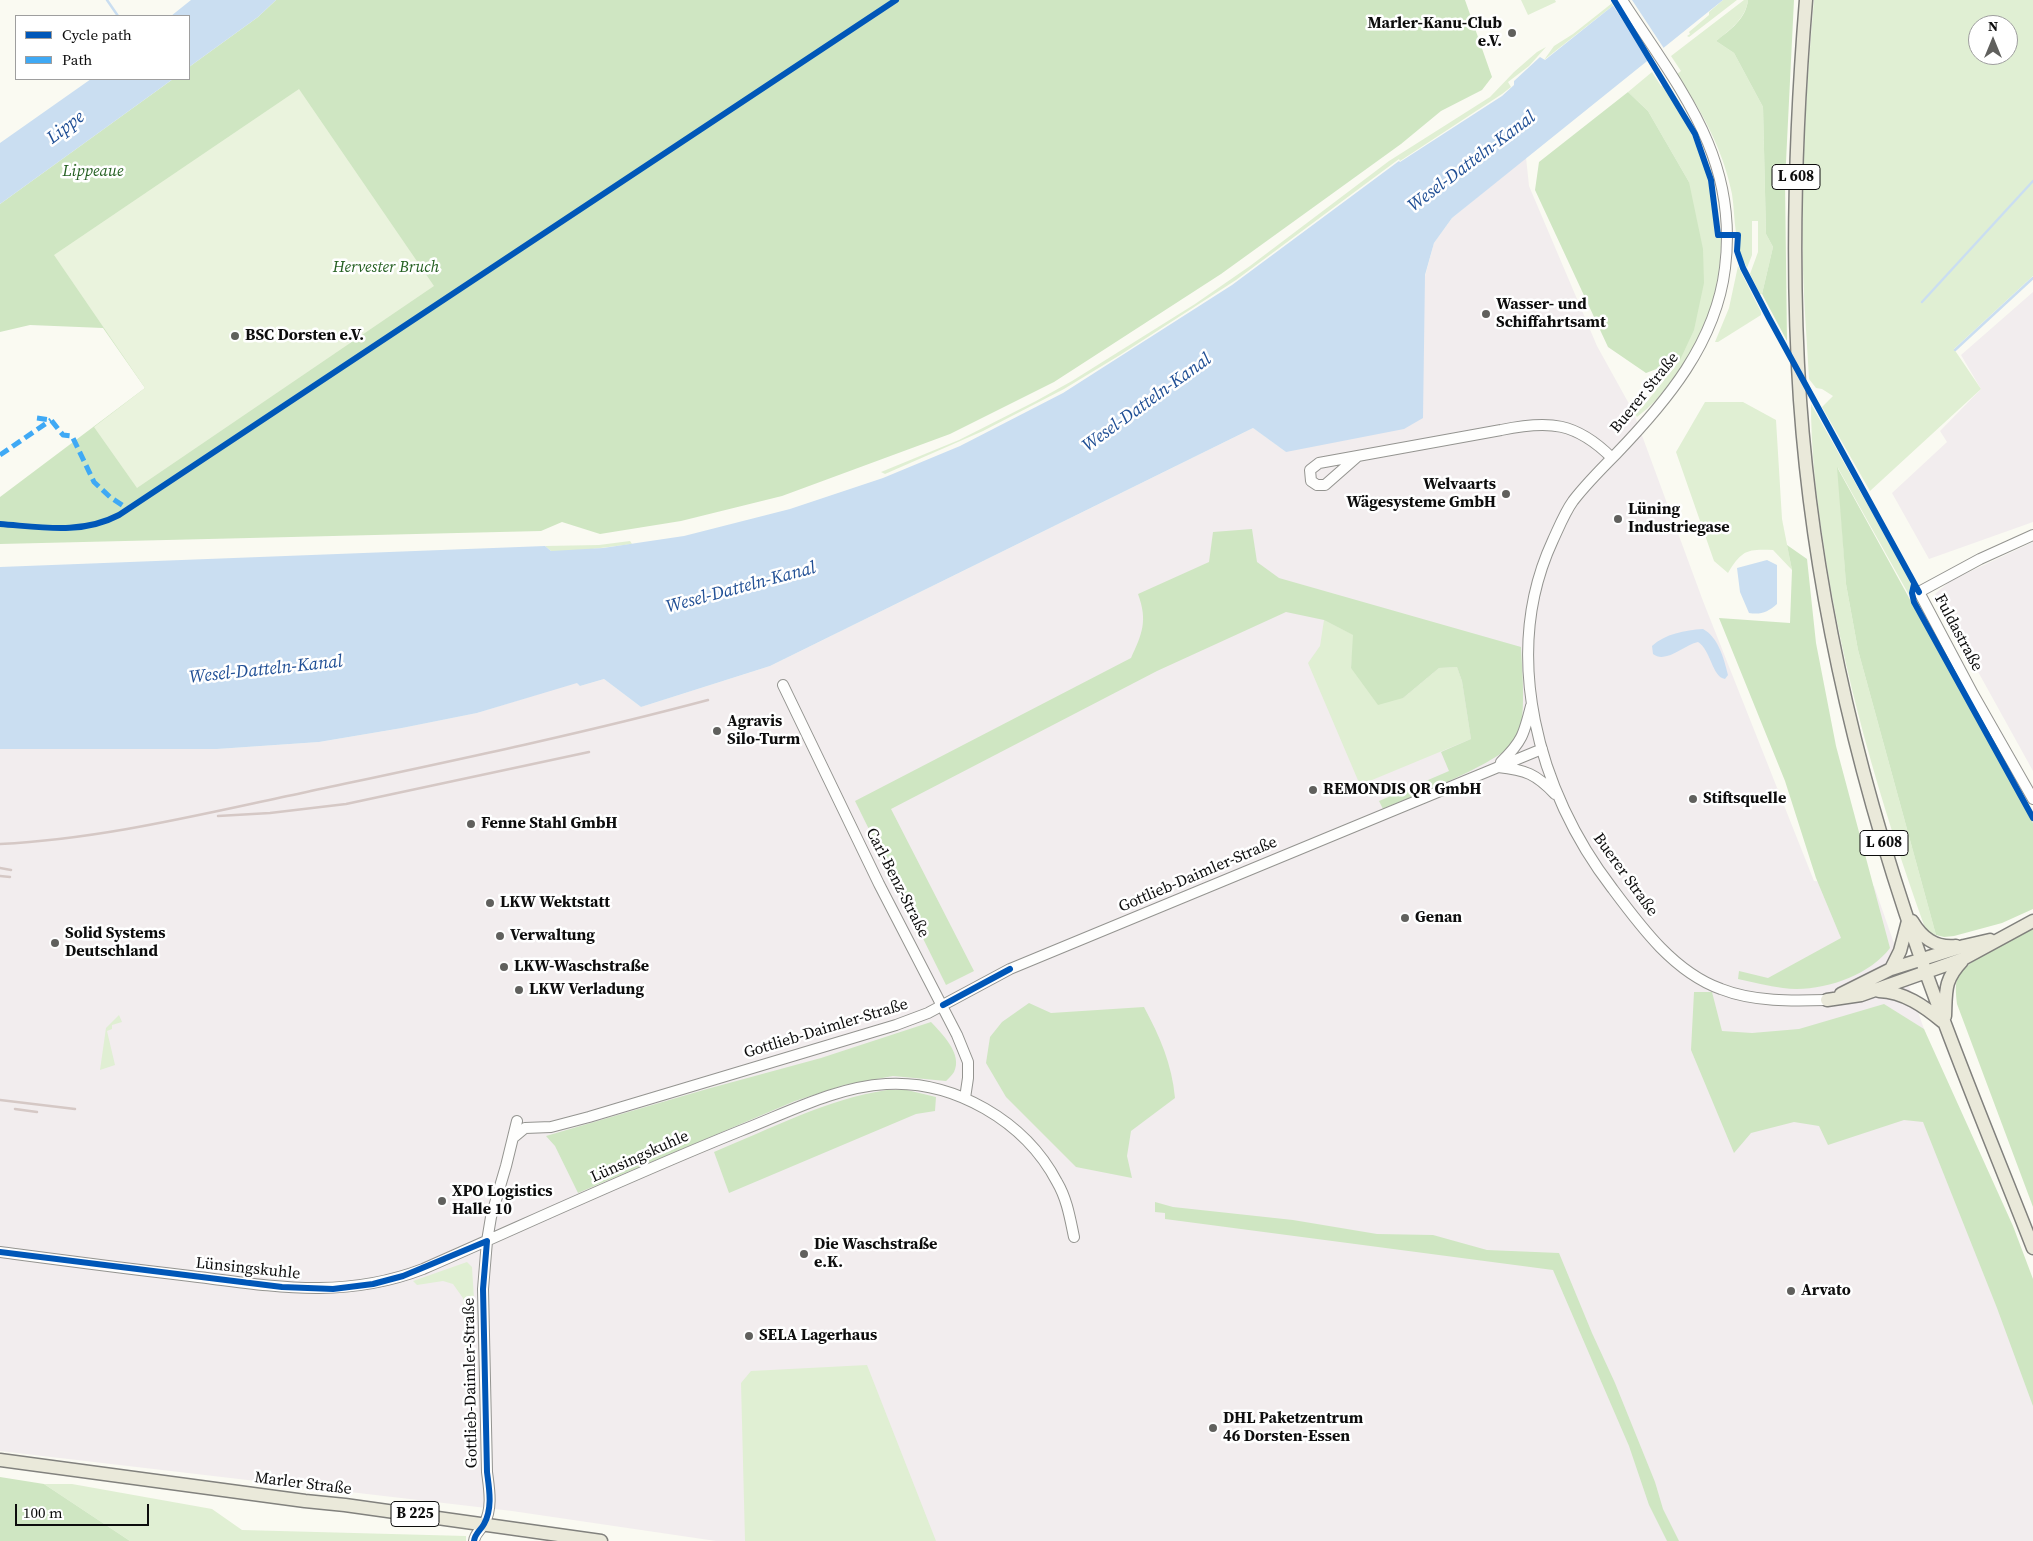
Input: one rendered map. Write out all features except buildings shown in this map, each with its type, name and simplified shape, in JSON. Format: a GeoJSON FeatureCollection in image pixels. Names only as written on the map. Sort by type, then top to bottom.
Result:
{"type":"FeatureCollection","features":[{"type":"Feature","properties":{"kind":"main road","name":"L 608"},"geometry":{"type":"LineString","coordinates":[[1806,0],[1796,148],[1795,241],[1800,403],[1815,542],[1837,660],[1872,799],[1908,921],[1944,1024],[2033,1248]]}},
{"type":"Feature","properties":{"kind":"main road"},"geometry":{"type":"LineString","coordinates":[[1904,906],[1919,932],[1929,941],[1948,947],[1964,946],[2006,936]]}},
{"type":"Feature","properties":{"kind":"main road"},"geometry":{"type":"LineString","coordinates":[[1891,969],[1900,951],[1908,921]]}},
{"type":"Feature","properties":{"kind":"main road"},"geometry":{"type":"LineString","coordinates":[[1827,1000],[1891,969],[1963,959],[2033,922]]}},
{"type":"Feature","properties":{"kind":"main road"},"geometry":{"type":"LineString","coordinates":[[1827,1000],[1844,999],[1873,991],[1964,946]]}},
{"type":"Feature","properties":{"kind":"main road"},"geometry":{"type":"LineString","coordinates":[[1944,1024],[1947,983],[1952,972],[1963,959]]}},
{"type":"Feature","properties":{"kind":"main road"},"geometry":{"type":"LineString","coordinates":[[1873,991],[1898,993],[1927,1009],[1944,1024]]}},
{"type":"Feature","properties":{"kind":"main road","name":"Marler Straße"},"geometry":{"type":"LineString","coordinates":[[0,1460],[601,1541]]}},
{"type":"Feature","properties":{"kind":"street","name":"Buerer Straße"},"geometry":{"type":"LineString","coordinates":[[1622,0],[1699,122],[1716,163],[1726,210],[1727,246],[1725,273],[1719,301],[1708,331],[1687,370],[1671,392],[1570,506],[1548,552],[1540,572],[1532,610],[1528,644],[1532,703],[1542,750],[1558,796],[1579,840],[1601,874],[1648,933],[1676,962],[1708,983],[1736,994],[1784,1000],[1827,1000]]}},
{"type":"Feature","properties":{"kind":"street","name":"Buerer Straße"},"geometry":{"type":"LineString","coordinates":[[1358,456],[1540,424],[1566,428],[1582,434],[1595,442],[1612,458]]}},
{"type":"Feature","properties":{"kind":"street","name":"Fuldastraße"},"geometry":{"type":"LineString","coordinates":[[2033,535],[1980,559],[1919,592],[1973,694],[2033,799]]}},
{"type":"Feature","properties":{"kind":"street","name":"Carl-Benz-Straße"},"geometry":{"type":"LineString","coordinates":[[783,685],[879,884],[957,1035],[968,1062],[965,1098]]}},
{"type":"Feature","properties":{"kind":"street","name":"Gottlieb-Daimler-Straße"},"geometry":{"type":"LineString","coordinates":[[1497,766],[1515,749],[1524,734],[1532,703]]}},
{"type":"Feature","properties":{"kind":"street","name":"Gottlieb-Daimler-Straße"},"geometry":{"type":"LineString","coordinates":[[474,1541],[474,1536],[484,1524],[489,1511],[490,1498],[487,1472],[483,1289],[487,1241],[491,1217],[513,1138],[525,1128],[551,1127],[589,1117],[896,1025],[943,1006],[1010,969],[1497,766],[1542,750]]}},
{"type":"Feature","properties":{"kind":"street"},"geometry":{"type":"LineString","coordinates":[[1497,766],[1534,774],[1558,796]]}},
{"type":"Feature","properties":{"kind":"street","name":"Lünsingskuhle"},"geometry":{"type":"LineString","coordinates":[[0,1252],[282,1287],[333,1289],[373,1284],[403,1276],[701,1147],[831,1096],[872,1086],[902,1084],[931,1087],[965,1098],[985,1108],[1004,1121],[1040,1157],[1057,1181],[1064,1196],[1074,1237]]}},
{"type":"Feature","properties":{"kind":"street"},"geometry":{"type":"LineString","coordinates":[[513,1138],[516,1121]]}},
{"type":"Feature","properties":{"kind":"shaded area"},"geometry":{"type":"Polygon","coordinates":[[[1526,157],[1529,186],[1597,346],[1633,411],[1703,601],[1814,881],[1874,886],[1924,1029],[2033,1313],[2033,1541],[716,1541],[512,1511],[0,1451],[0,749],[217,749],[319,742],[477,713],[577,682],[580,686],[604,679],[641,707],[770,666],[1253,428],[1286,452],[1425,276],[1434,243],[1452,218],[1526,157]]]}},
{"type":"Feature","properties":{"kind":"shaded area"},"geometry":{"type":"Polygon","coordinates":[[[2033,292],[2033,522],[1929,559],[1892,493],[1947,442],[1940,431],[1981,389],[1961,355],[2033,292]]]}},
{"type":"Feature","properties":{"kind":"shaded area"},"geometry":{"type":"Polygon","coordinates":[[[2033,542],[2033,771],[1935,594],[1950,581],[2033,542]]]}},
{"type":"Feature","properties":{"kind":"green space","name":"Hervester Bruch"},"geometry":{"type":"Polygon","coordinates":[[[276,0],[1465,0],[1492,77],[1482,90],[1441,111],[1401,144],[1221,274],[1054,382],[950,434],[782,496],[681,521],[600,534],[562,522],[541,531],[0,544],[0,497],[145,388],[103,328],[30,325],[0,332],[0,204],[172,80],[190,80],[190,66],[258,17],[276,0]]]}},
{"type":"Feature","properties":{"kind":"green space"},"geometry":{"type":"Polygon","coordinates":[[[1521,0],[1555,0],[1556,2],[1528,15],[1521,0]]]}},
{"type":"Feature","properties":{"kind":"green space"},"geometry":{"type":"Polygon","coordinates":[[[1616,0],[1620,0],[1544,60],[1554,46],[1573,34],[1616,0]]]}},
{"type":"Feature","properties":{"kind":"green space"},"geometry":{"type":"Polygon","coordinates":[[[1723,0],[1737,0],[1689,37],[1687,36],[1690,34],[1689,32],[1709,15],[1709,12],[1723,0]]]}},
{"type":"Feature","properties":{"kind":"green space"},"geometry":{"type":"Polygon","coordinates":[[[1744,0],[1748,0],[1741,18],[1716,41],[1734,53],[1763,107],[1766,234],[1773,247],[1762,294],[1760,294],[1750,274],[1758,252],[1758,221],[1752,221],[1752,255],[1747,268],[1739,252],[1740,233],[1736,233],[1732,194],[1723,162],[1703,117],[1677,74],[1681,71],[1671,56],[1744,0]]]}},
{"type":"Feature","properties":{"kind":"green space"},"geometry":{"type":"Polygon","coordinates":[[[1748,0],[1794,0],[1785,182],[1787,341],[1762,294],[1773,247],[1766,234],[1763,107],[1734,53],[1716,41],[1741,18],[1747,7],[1748,0]]]}},
{"type":"Feature","properties":{"kind":"green space"},"geometry":{"type":"Polygon","coordinates":[[[1814,0],[2033,0],[2033,276],[1954,349],[1981,389],[1870,491],[1822,407],[1833,396],[1822,389],[1816,388],[1809,379],[1803,283],[1806,100],[1814,0]]]}},
{"type":"Feature","properties":{"kind":"green space"},"geometry":{"type":"Polygon","coordinates":[[[1546,47],[1529,66],[1508,82],[1511,87],[1502,94],[1400,161],[1399,159],[1236,280],[1120,355],[1064,389],[983,431],[885,474],[881,472],[959,440],[1036,401],[1072,381],[1195,304],[1250,266],[1389,161],[1490,97],[1514,72],[1537,52],[1546,47]]]}},
{"type":"Feature","properties":{"kind":"green space"},"geometry":{"type":"Polygon","coordinates":[[[1652,72],[1675,104],[1701,157],[1711,193],[1715,237],[1721,237],[1720,262],[1716,288],[1709,313],[1700,337],[1688,360],[1656,400],[1637,417],[1633,411],[1641,409],[1680,360],[1689,182],[1648,111],[1628,92],[1652,72]]]}},
{"type":"Feature","properties":{"kind":"green space","name":"BSC Dorsten e.V."},"geometry":{"type":"Polygon","coordinates":[[[299,89],[434,286],[137,488],[94,427],[145,388],[54,255],[299,89]]]}},
{"type":"Feature","properties":{"kind":"green space"},"geometry":{"type":"Polygon","coordinates":[[[1628,92],[1648,111],[1689,182],[1703,249],[1704,283],[1694,330],[1680,360],[1646,373],[1608,347],[1535,190],[1539,162],[1628,92]]]}},
{"type":"Feature","properties":{"kind":"green space"},"geometry":{"type":"Polygon","coordinates":[[[1738,266],[1761,315],[1718,342],[1715,342],[1729,308],[1738,266]]]}},
{"type":"Feature","properties":{"kind":"green space"},"geometry":{"type":"Polygon","coordinates":[[[1705,402],[1743,402],[1776,420],[1782,519],[1792,570],[1773,550],[1746,552],[1737,560],[1728,573],[1714,561],[1676,452],[1705,402]]]}},
{"type":"Feature","properties":{"kind":"green space"},"geometry":{"type":"Polygon","coordinates":[[[1811,404],[1911,582],[1909,595],[1838,468],[1846,584],[1858,650],[1936,935],[1933,937],[1925,928],[1908,881],[1864,737],[1852,688],[1831,590],[1820,523],[1813,455],[1811,404]]]}},
{"type":"Feature","properties":{"kind":"green space"},"geometry":{"type":"Polygon","coordinates":[[[1837,467],[2033,823],[2033,909],[2002,923],[1954,936],[1944,937],[1936,935],[1858,650],[1846,584],[1837,467]]]}},
{"type":"Feature","properties":{"kind":"green space"},"geometry":{"type":"Polygon","coordinates":[[[1252,529],[1257,562],[1279,578],[1521,647],[1523,706],[1517,738],[1495,758],[1456,778],[1383,809],[1379,801],[1449,771],[1441,752],[1471,739],[1462,681],[1457,667],[1439,668],[1403,698],[1378,705],[1351,668],[1353,635],[1324,620],[1286,612],[1157,671],[891,809],[974,971],[946,985],[855,801],[1131,658],[1141,634],[1143,620],[1143,612],[1138,594],[1209,562],[1213,532],[1252,529]]]}},
{"type":"Feature","properties":{"kind":"green space"},"geometry":{"type":"Polygon","coordinates":[[[630,541],[632,544],[577,551],[551,551],[545,546],[599,545],[630,541]]]}},
{"type":"Feature","properties":{"kind":"green space"},"geometry":{"type":"Polygon","coordinates":[[[1787,545],[1807,559],[1816,643],[1836,746],[1890,948],[1881,958],[1856,975],[1827,985],[1797,989],[1738,979],[1739,971],[1768,978],[1841,938],[1816,878],[1785,781],[1719,618],[1790,623],[1792,570],[1787,545]]]}},
{"type":"Feature","properties":{"kind":"green space"},"geometry":{"type":"Polygon","coordinates":[[[1324,620],[1354,635],[1351,668],[1403,698],[1439,668],[1457,667],[1462,681],[1471,739],[1360,785],[1308,663],[1320,646],[1324,620]]]}},
{"type":"Feature","properties":{"kind":"green space"},"geometry":{"type":"Polygon","coordinates":[[[2033,928],[2033,1207],[1957,1004],[1956,988],[1958,976],[1966,967],[2033,928]]]}},
{"type":"Feature","properties":{"kind":"green space"},"geometry":{"type":"Polygon","coordinates":[[[1694,992],[1712,992],[1722,1031],[1752,1033],[1799,1029],[1884,1004],[1924,1029],[2013,1226],[2033,1279],[2033,1406],[1997,1308],[1923,1122],[1904,1120],[1828,1145],[1819,1126],[1794,1122],[1751,1133],[1734,1153],[1691,1050],[1694,992]]]}},
{"type":"Feature","properties":{"kind":"green space"},"geometry":{"type":"Polygon","coordinates":[[[1029,1003],[1051,1013],[1144,1007],[1164,1051],[1171,1074],[1175,1098],[1131,1131],[1127,1156],[1132,1178],[1076,1167],[1006,1097],[986,1063],[990,1037],[1002,1022],[1029,1003]]]}},
{"type":"Feature","properties":{"kind":"green space"},"geometry":{"type":"Polygon","coordinates":[[[119,1015],[122,1022],[112,1025],[112,1029],[107,1031],[115,1065],[100,1070],[106,1028],[119,1015]]]}},
{"type":"Feature","properties":{"kind":"green space"},"geometry":{"type":"Polygon","coordinates":[[[931,1022],[950,1045],[956,1058],[954,1072],[946,1081],[893,1076],[844,1085],[795,1101],[578,1193],[555,1146],[546,1136],[821,1058],[931,1022]]]}},
{"type":"Feature","properties":{"kind":"green space"},"geometry":{"type":"Polygon","coordinates":[[[887,1090],[907,1090],[936,1097],[935,1111],[916,1114],[729,1193],[714,1152],[843,1100],[887,1090]]]}},
{"type":"Feature","properties":{"kind":"green space"},"geometry":{"type":"Polygon","coordinates":[[[1155,1202],[1173,1207],[1293,1220],[1377,1234],[1433,1235],[1487,1250],[1559,1253],[1615,1383],[1655,1482],[1663,1509],[1679,1541],[1667,1541],[1649,1505],[1629,1446],[1553,1270],[1165,1219],[1165,1213],[1155,1212],[1155,1202]]]}},
{"type":"Feature","properties":{"kind":"green space"},"geometry":{"type":"Polygon","coordinates":[[[467,1262],[472,1267],[476,1332],[471,1344],[472,1404],[468,1405],[463,1298],[453,1284],[443,1281],[417,1285],[413,1281],[467,1262]]]}},
{"type":"Feature","properties":{"kind":"green space"},"geometry":{"type":"Polygon","coordinates":[[[867,1365],[936,1541],[745,1541],[741,1383],[751,1371],[867,1365]]]}},
{"type":"Feature","properties":{"kind":"green space"},"geometry":{"type":"Polygon","coordinates":[[[0,1477],[44,1484],[130,1541],[0,1541],[0,1477]]]}},
{"type":"Feature","properties":{"kind":"green space"},"geometry":{"type":"Polygon","coordinates":[[[44,1484],[72,1484],[212,1509],[242,1530],[466,1536],[466,1541],[130,1541],[44,1484]]]}},
{"type":"Feature","properties":{"kind":"water"},"geometry":{"type":"Polygon","coordinates":[[[191,0],[276,0],[258,17],[190,66],[190,15],[172,15],[191,0]]]}},
{"type":"Feature","properties":{"kind":"water","name":"Wesel-Datteln-Kanal"},"geometry":{"type":"Polygon","coordinates":[[[1620,0],[1723,0],[1452,218],[1434,243],[1425,275],[1423,418],[1404,429],[1286,452],[1253,428],[770,666],[641,707],[604,679],[580,686],[577,683],[477,713],[319,742],[217,749],[0,749],[0,567],[545,546],[551,551],[603,548],[684,536],[790,509],[883,478],[960,446],[1063,393],[1232,285],[1399,161],[1502,96],[1514,85],[1514,81],[1540,57],[1545,60],[1620,0]]]}},
{"type":"Feature","properties":{"kind":"water","name":"Lippe"},"geometry":{"type":"Polygon","coordinates":[[[90,80],[172,80],[0,204],[0,143],[90,80]]]}},
{"type":"Feature","properties":{"kind":"water"},"geometry":{"type":"Polygon","coordinates":[[[1767,560],[1777,565],[1777,604],[1764,612],[1757,614],[1749,613],[1740,592],[1737,568],[1767,560]]]}},
{"type":"Feature","properties":{"kind":"water"},"geometry":{"type":"Polygon","coordinates":[[[1703,629],[1713,637],[1720,649],[1728,675],[1725,679],[1717,674],[1706,651],[1698,642],[1664,657],[1653,654],[1652,646],[1663,638],[1682,632],[1703,629]]]}},
{"type":"Feature","properties":{"kind":"pier"},"geometry":{"type":"Polygon","coordinates":[[[1617,0],[1632,0],[1665,50],[1650,62],[1612,4],[1617,0]]]}},
{"type":"Feature","properties":{"kind":"waterway"},"geometry":{"type":"LineString","coordinates":[[107,0],[117,15]]}},
{"type":"Feature","properties":{"kind":"waterway"},"geometry":{"type":"LineString","coordinates":[[1922,302],[2033,181]]}},
{"type":"Feature","properties":{"kind":"waterway"},"geometry":{"type":"LineString","coordinates":[[1955,350],[2033,278]]}},
{"type":"Feature","properties":{"kind":"railway"},"geometry":{"type":"LineString","coordinates":[[0,844],[76,837],[189,817],[505,749],[607,726],[708,700]]}},
{"type":"Feature","properties":{"kind":"railway"},"geometry":{"type":"LineString","coordinates":[[218,816],[270,813],[346,804],[589,752]]}},
{"type":"Feature","properties":{"kind":"railway"},"geometry":{"type":"LineString","coordinates":[[0,868],[11,870]]}},
{"type":"Feature","properties":{"kind":"railway"},"geometry":{"type":"LineString","coordinates":[[0,876],[10,877]]}},
{"type":"Feature","properties":{"kind":"railway"},"geometry":{"type":"LineString","coordinates":[[0,1100],[75,1109]]}},
{"type":"Feature","properties":{"kind":"railway"},"geometry":{"type":"LineString","coordinates":[[15,1109],[37,1112]]}},
{"type":"Feature","properties":{"kind":"marked path"},"geometry":{"type":"LineString","coordinates":[[37,418],[51,420],[63,435],[72,436],[94,482],[110,497],[128,509]]}},
{"type":"Feature","properties":{"kind":"marked path"},"geometry":{"type":"LineString","coordinates":[[0,455],[51,420]]}},
{"type":"Feature","properties":{"kind":"cycle path"},"geometry":{"type":"LineString","coordinates":[[0,524],[46,528],[75,527],[105,521],[119,515],[896,0]]}},
{"type":"Feature","properties":{"kind":"cycle path"},"geometry":{"type":"LineString","coordinates":[[1614,0],[1695,134],[1711,180],[1718,235],[1738,235],[1737,251],[1743,268],[1919,592]]}},
{"type":"Feature","properties":{"kind":"cycle path"},"geometry":{"type":"LineString","coordinates":[[1914,584],[1912,593],[1914,602],[2033,818]]}},
{"type":"Feature","properties":{"kind":"cycle path"},"geometry":{"type":"LineString","coordinates":[[943,1005],[1010,969]]}},
{"type":"Feature","properties":{"kind":"cycle path"},"geometry":{"type":"LineString","coordinates":[[0,1252],[282,1287],[333,1289],[373,1284],[403,1276],[487,1241],[483,1289],[489,1511],[474,1541]]}},
{"type":"Feature","properties":{"kind":"place","name":"Marler-Kanu-Club e.V."},"geometry":{"type":"Point","coordinates":[1512,33]}},
{"type":"Feature","properties":{"kind":"place","name":"Wasser- und Schiffahrtsamt"},"geometry":{"type":"Point","coordinates":[1486,314]}},
{"type":"Feature","properties":{"kind":"place","name":"BSC Dorsten e.V."},"geometry":{"type":"Point","coordinates":[235,336]}},
{"type":"Feature","properties":{"kind":"place","name":"Welvaarts Wägesysteme GmbH"},"geometry":{"type":"Point","coordinates":[1506,494]}},
{"type":"Feature","properties":{"kind":"place","name":"Lüning Industriegase"},"geometry":{"type":"Point","coordinates":[1618,519]}},
{"type":"Feature","properties":{"kind":"place","name":"Agravis Silo-Turm"},"geometry":{"type":"Point","coordinates":[717,731]}},
{"type":"Feature","properties":{"kind":"place","name":"REMONDIS QR GmbH"},"geometry":{"type":"Point","coordinates":[1313,790]}},
{"type":"Feature","properties":{"kind":"place","name":"Stiftsquelle"},"geometry":{"type":"Point","coordinates":[1693,799]}},
{"type":"Feature","properties":{"kind":"place","name":"Fenne Stahl GmbH"},"geometry":{"type":"Point","coordinates":[471,824]}},
{"type":"Feature","properties":{"kind":"place","name":"LKW Wektstatt"},"geometry":{"type":"Point","coordinates":[490,903]}},
{"type":"Feature","properties":{"kind":"place","name":"Genan"},"geometry":{"type":"Point","coordinates":[1405,918]}},
{"type":"Feature","properties":{"kind":"place","name":"Verwaltung"},"geometry":{"type":"Point","coordinates":[500,936]}},
{"type":"Feature","properties":{"kind":"place","name":"Solid Systems Deutschland"},"geometry":{"type":"Point","coordinates":[55,943]}},
{"type":"Feature","properties":{"kind":"place","name":"LKW-Waschstraße"},"geometry":{"type":"Point","coordinates":[504,967]}},
{"type":"Feature","properties":{"kind":"place","name":"LKW Verladung"},"geometry":{"type":"Point","coordinates":[519,990]}},
{"type":"Feature","properties":{"kind":"place","name":"XPO Logistics Halle 10"},"geometry":{"type":"Point","coordinates":[442,1201]}},
{"type":"Feature","properties":{"kind":"place","name":"Die Waschstraße e.K."},"geometry":{"type":"Point","coordinates":[804,1254]}},
{"type":"Feature","properties":{"kind":"place","name":"Arvato"},"geometry":{"type":"Point","coordinates":[1791,1291]}},
{"type":"Feature","properties":{"kind":"place","name":"SELA Lagerhaus"},"geometry":{"type":"Point","coordinates":[749,1336]}},
{"type":"Feature","properties":{"kind":"place","name":"DHL Paketzentrum 46 Dorsten-Essen"},"geometry":{"type":"Point","coordinates":[1213,1428]}},
{"type":"Feature","properties":{"kind":"park label","name":"Lippeaue"},"geometry":{"type":"Point","coordinates":[93,172]}}]}
